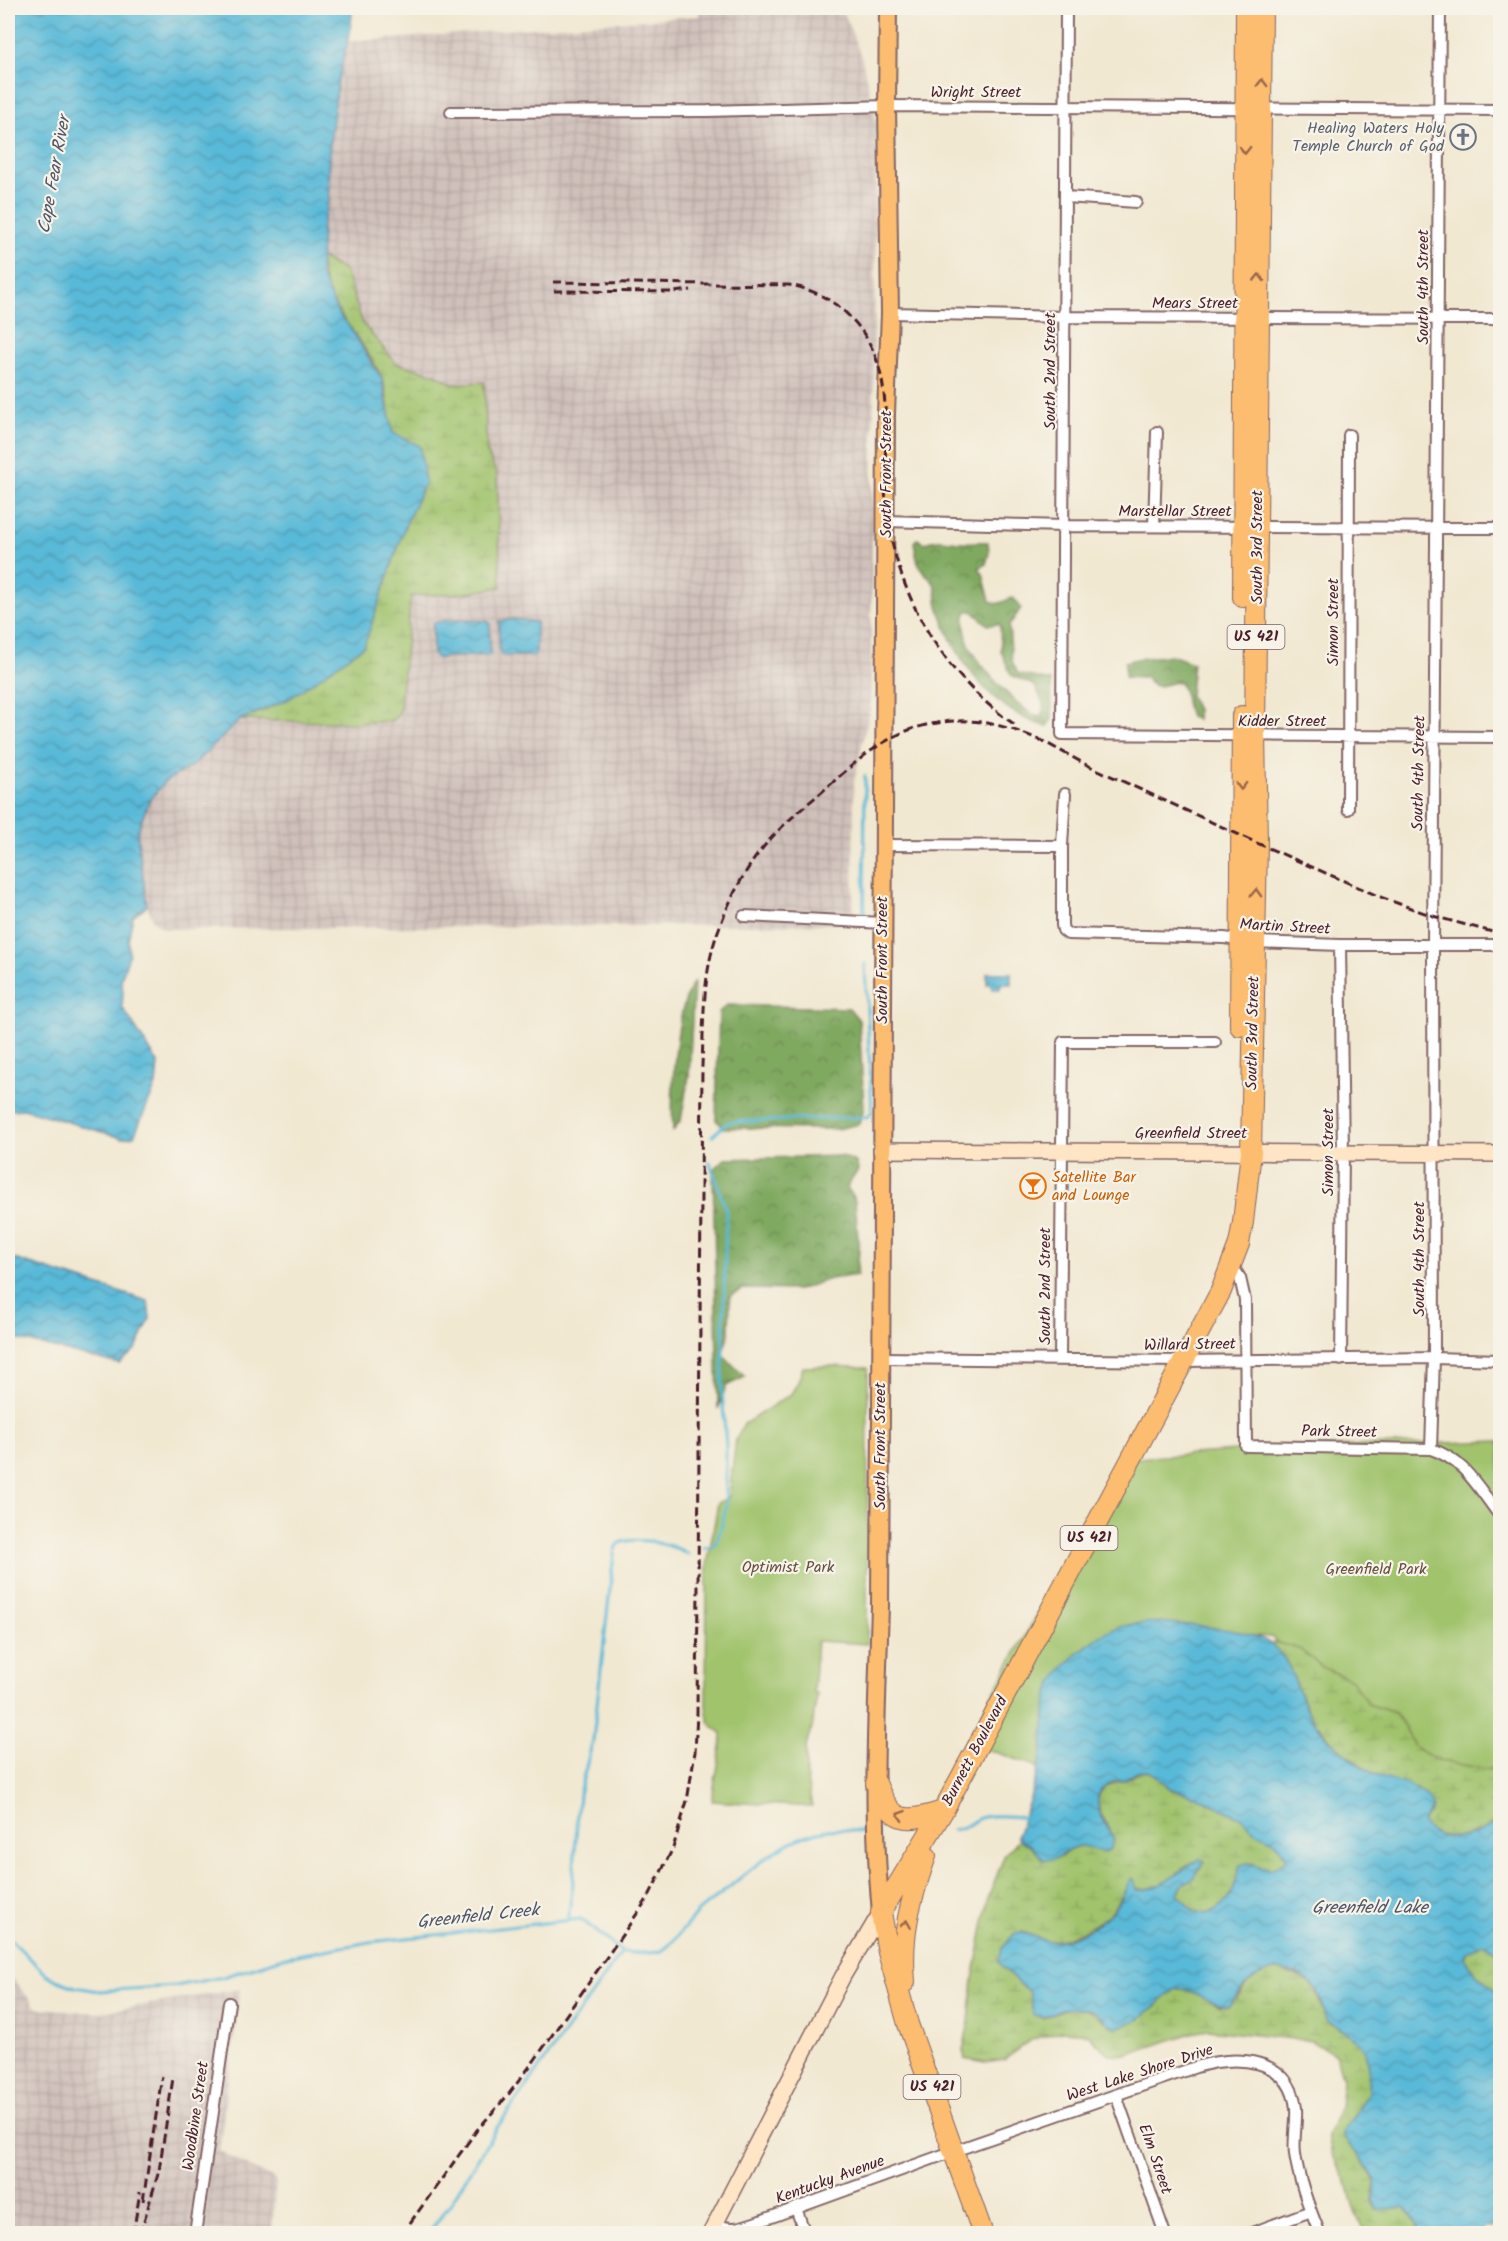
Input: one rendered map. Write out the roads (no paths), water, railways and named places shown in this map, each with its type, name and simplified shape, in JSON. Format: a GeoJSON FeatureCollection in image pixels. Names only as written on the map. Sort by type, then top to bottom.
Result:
{"type":"FeatureCollection","features":[{"type":"Feature","properties":{"kind":"highway","name":"South 3rd Street"},"geometry":{"type":"LineString","coordinates":[[1246,8],[1254,110]]}},
{"type":"Feature","properties":{"kind":"highway","name":"South 3rd Street"},"geometry":{"type":"LineString","coordinates":[[1232,1265],[1243,1222],[1247,941],[1257,843],[1249,735],[1251,318],[1254,110],[1262,8]]}},
{"type":"Feature","properties":{"kind":"highway","name":"Burnett Boulevard"},"geometry":{"type":"LineString","coordinates":[[881,1912],[943,1811],[1184,1361],[1232,1265]]}},
{"type":"Feature","properties":{"kind":"highway"},"geometry":{"type":"LineString","coordinates":[[876,1783],[884,1803],[892,1812],[903,1818],[920,1818],[943,1811]]}},
{"type":"Feature","properties":{"kind":"highway"},"geometry":{"type":"LineString","coordinates":[[908,2024],[903,1958],[905,1927],[913,1891],[943,1811]]}},
{"type":"Feature","properties":{"kind":"highway","name":"US 421"},"geometry":{"type":"LineString","coordinates":[[881,1912],[888,1952],[908,2024],[983,2234]]}},
{"type":"Feature","properties":{"kind":"main road","name":"South Front Street"},"geometry":{"type":"LineString","coordinates":[[881,1912],[877,1859],[876,1783],[880,1606],[886,383],[890,313],[886,106],[888,8]]}},
{"type":"Feature","properties":{"kind":"main road","name":"Greenfield Street"},"geometry":{"type":"LineString","coordinates":[[881,1150],[1500,1154]]}},
{"type":"Feature","properties":{"kind":"main road","name":"Burnett Boulevard"},"geometry":{"type":"LineString","coordinates":[[713,2228],[843,1976],[881,1912]]}},
{"type":"Feature","properties":{"kind":"street","name":"South 2nd Street"},"geometry":{"type":"LineString","coordinates":[[1062,734],[1066,8]]}},
{"type":"Feature","properties":{"kind":"street","name":"South 4th Street"},"geometry":{"type":"LineString","coordinates":[[1431,1449],[1434,1358],[1433,945],[1440,8]]}},
{"type":"Feature","properties":{"kind":"street","name":"Wright Street"},"geometry":{"type":"LineString","coordinates":[[451,111],[708,111],[886,106],[1500,110]]}},
{"type":"Feature","properties":{"kind":"street"},"geometry":{"type":"LineString","coordinates":[[1066,197],[1136,202]]}},
{"type":"Feature","properties":{"kind":"street","name":"Mears Street"},"geometry":{"type":"LineString","coordinates":[[890,313],[1066,317],[1500,319]]}},
{"type":"Feature","properties":{"kind":"street"},"geometry":{"type":"LineString","coordinates":[[1154,526],[1157,432]]}},
{"type":"Feature","properties":{"kind":"street","name":"Simon Street"},"geometry":{"type":"LineString","coordinates":[[1348,809],[1349,435]]}},
{"type":"Feature","properties":{"kind":"street","name":"Marstellar Street"},"geometry":{"type":"LineString","coordinates":[[885,521],[1064,526],[1500,528]]}},
{"type":"Feature","properties":{"kind":"street","name":"Kidder Street"},"geometry":{"type":"LineString","coordinates":[[1062,734],[1500,737]]}},
{"type":"Feature","properties":{"kind":"street"},"geometry":{"type":"LineString","coordinates":[[883,845],[1062,846],[1065,794]]}},
{"type":"Feature","properties":{"kind":"street","name":"Martin Street"},"geometry":{"type":"LineString","coordinates":[[1062,846],[1062,925],[1063,930],[1068,934],[1340,945],[1500,945]]}},
{"type":"Feature","properties":{"kind":"street"},"geometry":{"type":"LineString","coordinates":[[744,916],[882,923]]}},
{"type":"Feature","properties":{"kind":"street","name":"Simon Street"},"geometry":{"type":"LineString","coordinates":[[1340,945],[1343,1153],[1341,1360]]}},
{"type":"Feature","properties":{"kind":"street","name":"South 2nd Street"},"geometry":{"type":"LineString","coordinates":[[1060,1359],[1063,1042],[1215,1042]]}},
{"type":"Feature","properties":{"kind":"street"},"geometry":{"type":"LineString","coordinates":[[1232,1265],[1240,1278],[1245,1300],[1246,1359]]}},
{"type":"Feature","properties":{"kind":"street","name":"Willard Street"},"geometry":{"type":"LineString","coordinates":[[880,1358],[1184,1361],[1434,1358],[1500,1360]]}},
{"type":"Feature","properties":{"kind":"street","name":"Park Street"},"geometry":{"type":"LineString","coordinates":[[1246,1359],[1246,1446],[1431,1449]]}},
{"type":"Feature","properties":{"kind":"street"},"geometry":{"type":"LineString","coordinates":[[1431,1449],[1450,1456],[1468,1472],[1498,1512]]}},
{"type":"Feature","properties":{"kind":"street","name":"Woodbine Street"},"geometry":{"type":"LineString","coordinates":[[195,2234],[229,2003]]}},
{"type":"Feature","properties":{"kind":"street","name":"West Lake Shore Drive"},"geometry":{"type":"LineString","coordinates":[[954,2151],[1196,2067],[1221,2060],[1242,2060],[1270,2068],[1284,2079],[1294,2100],[1295,2154],[1299,2174],[1320,2234]]}},
{"type":"Feature","properties":{"kind":"street","name":"Elm Street"},"geometry":{"type":"LineString","coordinates":[[1116,2095],[1165,2234]]}},
{"type":"Feature","properties":{"kind":"street","name":"Kentucky Avenue"},"geometry":{"type":"LineString","coordinates":[[713,2228],[739,2228],[954,2151]]}},
{"type":"Feature","properties":{"kind":"street"},"geometry":{"type":"LineString","coordinates":[[796,2208],[805,2234]]}},
{"type":"Feature","properties":{"kind":"street"},"geometry":{"type":"LineString","coordinates":[[1249,2234],[1311,2211]]}},
{"type":"Feature","properties":{"kind":"water","name":"Cape Fear River"},"geometry":{"type":"Polygon","coordinates":[[[8,8],[352,8],[351,27],[338,81],[330,142],[329,200],[322,225],[320,274],[338,313],[349,326],[382,379],[393,433],[420,446],[425,482],[406,524],[364,646],[289,699],[240,720],[192,766],[164,782],[148,803],[137,833],[147,905],[133,917],[128,940],[129,955],[121,979],[122,1007],[158,1063],[156,1085],[134,1136],[122,1138],[24,1109],[8,1110],[8,8]]]}},
{"type":"Feature","properties":{"kind":"water"},"geometry":{"type":"Polygon","coordinates":[[[514,619],[536,622],[534,656],[502,656],[499,648],[499,621],[514,619]]]}},
{"type":"Feature","properties":{"kind":"water"},"geometry":{"type":"Polygon","coordinates":[[[448,620],[490,623],[490,655],[437,658],[433,654],[433,623],[448,620]]]}},
{"type":"Feature","properties":{"kind":"water"},"geometry":{"type":"Polygon","coordinates":[[[987,973],[1011,973],[1011,984],[1000,984],[1000,989],[993,989],[991,984],[987,984],[987,973]]]}},
{"type":"Feature","properties":{"kind":"water"},"geometry":{"type":"Polygon","coordinates":[[[8,1257],[148,1301],[150,1319],[136,1349],[119,1364],[8,1337],[8,1257]]]}},
{"type":"Feature","properties":{"kind":"water","name":"Greenfield Lake"},"geometry":{"type":"Polygon","coordinates":[[[1160,1622],[1242,1633],[1264,1640],[1274,1647],[1288,1665],[1311,1717],[1334,1744],[1364,1768],[1406,1784],[1430,1800],[1432,1808],[1422,1822],[1430,1830],[1439,1835],[1460,1837],[1481,1831],[1500,1820],[1500,1954],[1483,1943],[1467,1952],[1465,1958],[1474,1972],[1500,1995],[1500,2229],[1487,2226],[1480,2233],[1422,2233],[1404,2207],[1377,2210],[1374,2203],[1375,2181],[1366,2165],[1343,2137],[1344,2130],[1368,2094],[1369,2066],[1364,2048],[1346,2031],[1326,2020],[1317,1992],[1301,1976],[1284,1971],[1265,1973],[1246,1984],[1228,2006],[1177,1988],[1138,2020],[1116,2028],[1097,2013],[1086,2009],[1060,2010],[1041,2017],[1033,2014],[1030,1993],[1002,1967],[999,1961],[1002,1948],[1015,1933],[1024,1933],[1051,1941],[1070,1938],[1089,1930],[1119,1903],[1132,1878],[1135,1881],[1136,1890],[1154,1887],[1200,1859],[1205,1861],[1193,1878],[1183,1884],[1178,1894],[1193,1911],[1207,1914],[1223,1905],[1231,1895],[1240,1865],[1248,1863],[1272,1869],[1285,1861],[1287,1857],[1274,1841],[1257,1833],[1240,1817],[1196,1796],[1171,1789],[1147,1771],[1137,1772],[1123,1781],[1114,1781],[1101,1790],[1098,1796],[1098,1806],[1101,1817],[1114,1839],[1110,1849],[1105,1853],[1080,1846],[1056,1858],[1044,1860],[1030,1845],[1019,1840],[1017,1836],[1034,1786],[1041,1756],[1048,1696],[1059,1674],[1067,1664],[1100,1636],[1123,1626],[1160,1622]]]}},
{"type":"Feature","properties":{"kind":"waterway"},"geometry":{"type":"LineString","coordinates":[[864,916],[865,776]]}},
{"type":"Feature","properties":{"kind":"waterway"},"geometry":{"type":"LineString","coordinates":[[712,1136],[728,1122],[867,1117],[872,1112],[865,964]]}},
{"type":"Feature","properties":{"kind":"waterway"},"geometry":{"type":"LineString","coordinates":[[704,1548],[715,1545],[726,1506],[726,1446],[722,1392],[726,1210],[710,1163]]}},
{"type":"Feature","properties":{"kind":"waterway"},"geometry":{"type":"LineString","coordinates":[[568,1921],[579,1794],[593,1740],[615,1549],[622,1542],[637,1540],[666,1545],[688,1554]]}},
{"type":"Feature","properties":{"kind":"waterway"},"geometry":{"type":"LineString","coordinates":[[952,1830],[988,1816],[1027,1818]]}},
{"type":"Feature","properties":{"kind":"waterway"},"geometry":{"type":"LineString","coordinates":[[622,1952],[648,1953],[663,1950],[701,1909],[756,1865],[789,1844],[824,1831],[842,1829],[862,1832]]}},
{"type":"Feature","properties":{"kind":"waterway","name":"Greenfield Creek"},"geometry":{"type":"LineString","coordinates":[[8,1937],[45,1973],[56,1980],[75,1987],[99,1991],[176,1986],[223,1977],[286,1957],[370,1942],[581,1919],[622,1952]]}},
{"type":"Feature","properties":{"kind":"waterway","name":"Greenfield Creek"},"geometry":{"type":"LineString","coordinates":[[428,2234],[450,2204],[496,2129],[622,1952]]}},
{"type":"Feature","properties":{"kind":"railway"},"geometry":{"type":"LineString","coordinates":[[553,282],[789,285],[821,296],[849,316],[867,339],[878,364],[884,391],[886,505],[897,562],[907,590],[934,642],[952,666],[971,688],[1017,726]]}},
{"type":"Feature","properties":{"kind":"railway"},"geometry":{"type":"LineString","coordinates":[[554,291],[674,292],[691,290]]}},
{"type":"Feature","properties":{"kind":"railway"},"geometry":{"type":"LineString","coordinates":[[402,2234],[477,2130],[534,2061],[648,1898],[673,1848],[687,1801],[695,1752],[697,1713],[704,1013],[710,960],[727,908],[752,862],[780,829],[870,751],[897,735],[926,725],[973,721],[1015,730],[1045,742]]}},
{"type":"Feature","properties":{"kind":"railway"},"geometry":{"type":"LineString","coordinates":[[1037,738],[1085,764],[1383,898],[1433,916],[1500,934]]}},
{"type":"Feature","properties":{"kind":"railway"},"geometry":{"type":"LineString","coordinates":[[143,2201],[162,2076]]}},
{"type":"Feature","properties":{"kind":"railway"},"geometry":{"type":"LineString","coordinates":[[140,2234],[159,2171],[173,2078]]}},
{"type":"Feature","properties":{"kind":"railway"},"geometry":{"type":"LineString","coordinates":[[133,2234],[140,2192]]}},
{"type":"Feature","properties":{"kind":"place","name":"Healing Waters Holy Temple Church of God"},"geometry":{"type":"Point","coordinates":[1463,137]}},
{"type":"Feature","properties":{"kind":"place","name":"Satellite Bar and Lounge"},"geometry":{"type":"Point","coordinates":[1033,1186]}},
{"type":"Feature","properties":{"kind":"park label","name":"Optimist Park"},"geometry":{"type":"Point","coordinates":[788,1567]}},
{"type":"Feature","properties":{"kind":"park label","name":"Greenfield Park"},"geometry":{"type":"Point","coordinates":[1376,1569]}}]}
